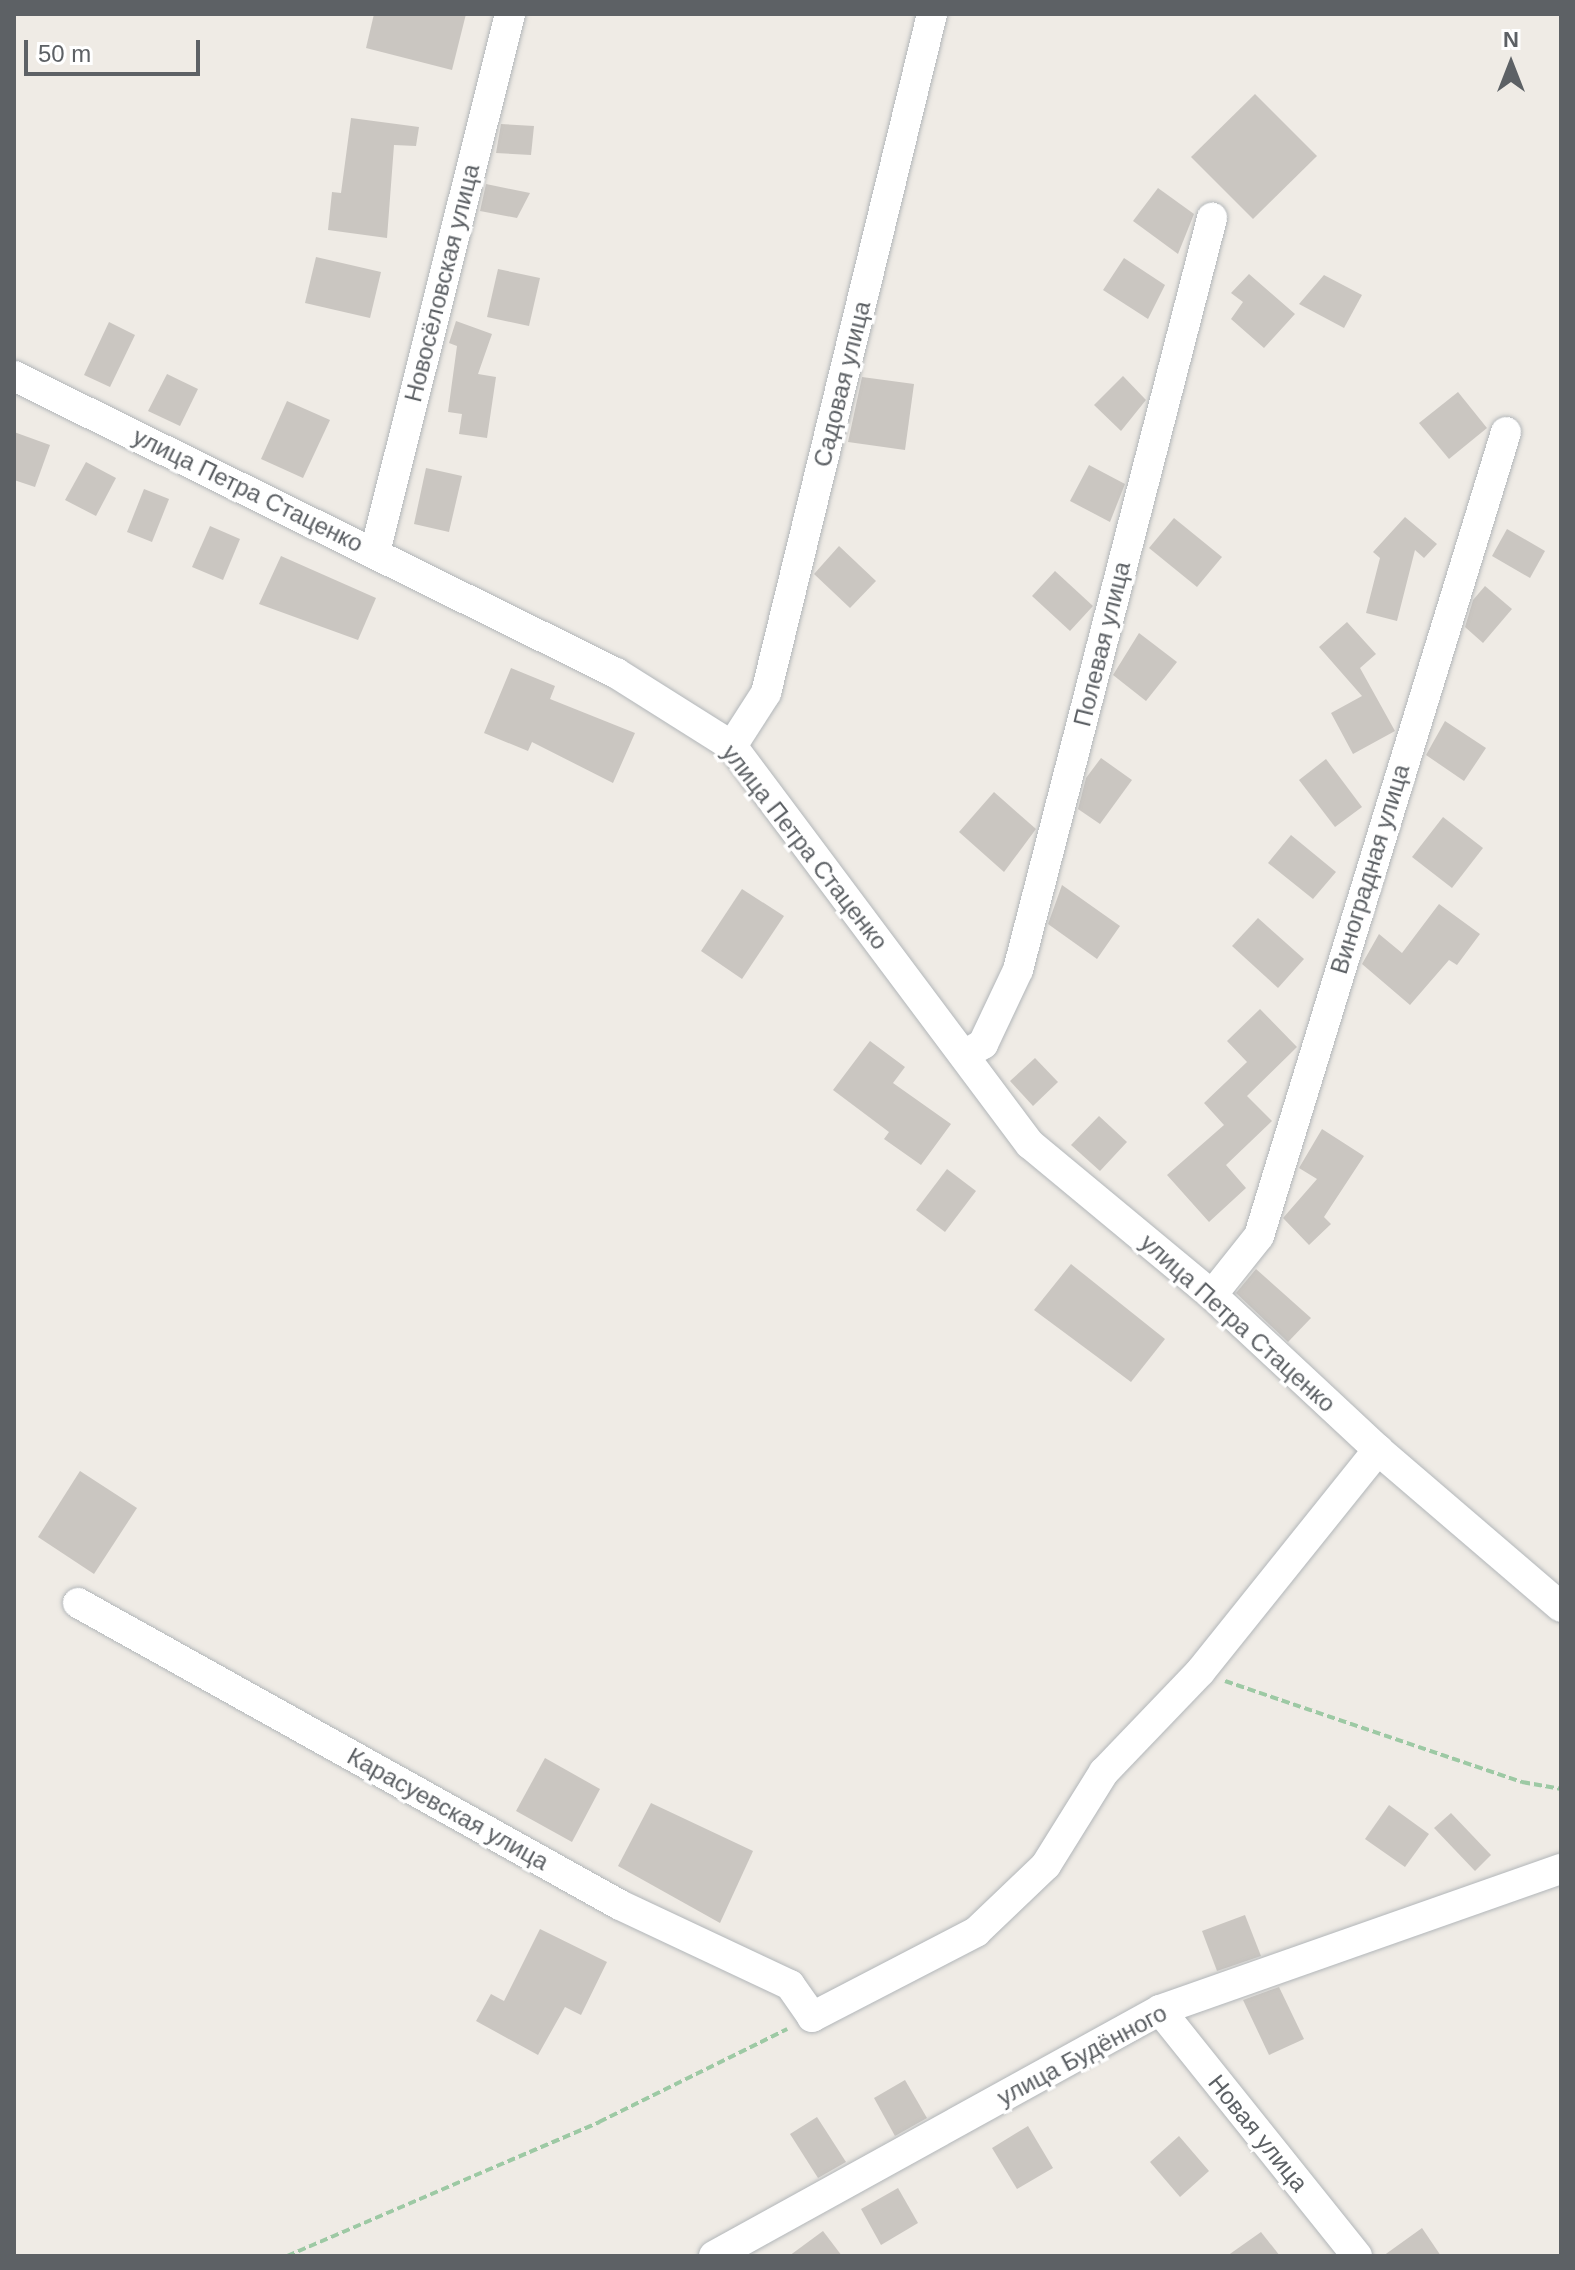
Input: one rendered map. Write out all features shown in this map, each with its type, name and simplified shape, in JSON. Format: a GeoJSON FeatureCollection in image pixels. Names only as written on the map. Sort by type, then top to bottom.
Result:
{"type":"FeatureCollection","features":[{"type":"Feature","properties":{"kind":"street","name":"Новосёловская улица"},"geometry":{"type":"LineString","coordinates":[[375,552],[510,14]]}},
{"type":"Feature","properties":{"kind":"street","name":"Садовая улица"},"geometry":{"type":"LineString","coordinates":[[732,746],[766,693],[932,14]]}},
{"type":"Feature","properties":{"kind":"street","name":"Полевая улица"},"geometry":{"type":"LineString","coordinates":[[964,1055],[983,1044],[1018,970],[1212,218]]}},
{"type":"Feature","properties":{"kind":"street","name":"улица Петра Стаценко"},"geometry":{"type":"LineString","coordinates":[[14,376],[616,673],[732,746],[1030,1144],[1212,1295],[1378,1450],[1561,1607]]}},
{"type":"Feature","properties":{"kind":"street","name":"Виноградная улица"},"geometry":{"type":"LineString","coordinates":[[1212,1295],[1259,1236],[1506,432]]}},
{"type":"Feature","properties":{"kind":"street"},"geometry":{"type":"LineString","coordinates":[[812,2017],[976,1932],[1046,1865],[1104,1772],[1200,1672],[1378,1450]]}},
{"type":"Feature","properties":{"kind":"street","name":"Карасуевская улица"},"geometry":{"type":"LineString","coordinates":[[78,1603],[620,1905],[790,1985],[812,2017]]}},
{"type":"Feature","properties":{"kind":"street","name":"улица Будённого"},"geometry":{"type":"LineString","coordinates":[[714,2256],[1160,2010],[1561,1869]]}},
{"type":"Feature","properties":{"kind":"street","name":"Новая улица"},"geometry":{"type":"LineString","coordinates":[[1160,2010],[1357,2256]]}},
{"type":"Feature","properties":{"kind":"path"},"geometry":{"type":"LineString","coordinates":[[1200,1672],[1522,1782],[1561,1789]]}},
{"type":"Feature","properties":{"kind":"path"},"geometry":{"type":"LineString","coordinates":[[287,2256],[599,2122],[812,2017]]}},
{"type":"Feature","properties":{"kind":"building"},"geometry":{"type":"Polygon","coordinates":[[[374,14],[466,14],[452,70],[366,48],[374,14]]]}},
{"type":"Feature","properties":{"kind":"building"},"geometry":{"type":"Polygon","coordinates":[[[1255,94],[1317,156],[1253,219],[1191,157],[1255,94]]]}},
{"type":"Feature","properties":{"kind":"building"},"geometry":{"type":"Polygon","coordinates":[[[351,118],[419,127],[416,146],[394,145],[387,238],[328,230],[332,192],[341,193],[351,118]]]}},
{"type":"Feature","properties":{"kind":"building"},"geometry":{"type":"Polygon","coordinates":[[[501,124],[534,126],[531,155],[496,153],[501,124]]]}},
{"type":"Feature","properties":{"kind":"building"},"geometry":{"type":"Polygon","coordinates":[[[486,184],[530,193],[517,218],[480,211],[486,184]]]}},
{"type":"Feature","properties":{"kind":"building"},"geometry":{"type":"Polygon","coordinates":[[[1158,188],[1194,214],[1178,254],[1133,221],[1158,188]]]}},
{"type":"Feature","properties":{"kind":"building"},"geometry":{"type":"Polygon","coordinates":[[[316,257],[381,272],[370,318],[305,303],[316,257]]]}},
{"type":"Feature","properties":{"kind":"building"},"geometry":{"type":"Polygon","coordinates":[[[1124,258],[1165,285],[1148,319],[1103,290],[1124,258]]]}},
{"type":"Feature","properties":{"kind":"building"},"geometry":{"type":"Polygon","coordinates":[[[498,269],[540,278],[529,326],[487,317],[498,269]]]}},
{"type":"Feature","properties":{"kind":"building"},"geometry":{"type":"Polygon","coordinates":[[[1249,274],[1295,314],[1264,348],[1231,319],[1243,302],[1231,293],[1249,274]]]}},
{"type":"Feature","properties":{"kind":"building"},"geometry":{"type":"Polygon","coordinates":[[[1324,275],[1362,295],[1344,328],[1299,304],[1324,275]]]}},
{"type":"Feature","properties":{"kind":"building"},"geometry":{"type":"Polygon","coordinates":[[[456,321],[492,334],[478,374],[496,377],[487,438],[459,434],[462,414],[448,412],[457,346],[449,343],[456,321]]]}},
{"type":"Feature","properties":{"kind":"building"},"geometry":{"type":"Polygon","coordinates":[[[109,322],[135,335],[110,387],[84,375],[109,322]]]}},
{"type":"Feature","properties":{"kind":"building"},"geometry":{"type":"Polygon","coordinates":[[[167,374],[198,389],[180,426],[148,411],[167,374]]]}},
{"type":"Feature","properties":{"kind":"building"},"geometry":{"type":"Polygon","coordinates":[[[1123,376],[1146,400],[1121,431],[1094,405],[1123,376]]]}},
{"type":"Feature","properties":{"kind":"building"},"geometry":{"type":"Polygon","coordinates":[[[862,377],[914,384],[905,450],[848,442],[862,377]]]}},
{"type":"Feature","properties":{"kind":"building"},"geometry":{"type":"Polygon","coordinates":[[[1458,392],[1487,428],[1449,459],[1419,423],[1458,392]]]}},
{"type":"Feature","properties":{"kind":"building"},"geometry":{"type":"Polygon","coordinates":[[[287,401],[330,420],[303,478],[261,459],[287,401]]]}},
{"type":"Feature","properties":{"kind":"building"},"geometry":{"type":"Polygon","coordinates":[[[14,432],[50,445],[35,487],[14,480],[14,432]]]}},
{"type":"Feature","properties":{"kind":"building"},"geometry":{"type":"Polygon","coordinates":[[[86,462],[116,478],[96,516],[65,500],[86,462]]]}},
{"type":"Feature","properties":{"kind":"building"},"geometry":{"type":"Polygon","coordinates":[[[1089,465],[1125,484],[1110,522],[1070,501],[1089,465]]]}},
{"type":"Feature","properties":{"kind":"building"},"geometry":{"type":"Polygon","coordinates":[[[426,468],[462,476],[449,532],[414,524],[426,468]]]}},
{"type":"Feature","properties":{"kind":"building"},"geometry":{"type":"Polygon","coordinates":[[[144,489],[169,499],[152,542],[127,532],[144,489]]]}},
{"type":"Feature","properties":{"kind":"building"},"geometry":{"type":"Polygon","coordinates":[[[1405,517],[1437,544],[1424,558],[1415,550],[1397,621],[1366,613],[1380,558],[1373,552],[1405,517]]]}},
{"type":"Feature","properties":{"kind":"building"},"geometry":{"type":"Polygon","coordinates":[[[1174,518],[1222,557],[1197,587],[1149,548],[1174,518]]]}},
{"type":"Feature","properties":{"kind":"building"},"geometry":{"type":"Polygon","coordinates":[[[210,526],[240,539],[223,580],[192,567],[210,526]]]}},
{"type":"Feature","properties":{"kind":"building"},"geometry":{"type":"Polygon","coordinates":[[[1507,529],[1545,551],[1530,578],[1492,556],[1507,529]]]}},
{"type":"Feature","properties":{"kind":"building"},"geometry":{"type":"Polygon","coordinates":[[[839,546],[876,581],[850,608],[814,574],[839,546]]]}},
{"type":"Feature","properties":{"kind":"building"},"geometry":{"type":"Polygon","coordinates":[[[281,556],[376,598],[358,640],[259,604],[281,556]]]}},
{"type":"Feature","properties":{"kind":"building"},"geometry":{"type":"Polygon","coordinates":[[[1055,571],[1093,606],[1070,631],[1032,596],[1055,571]]]}},
{"type":"Feature","properties":{"kind":"building"},"geometry":{"type":"Polygon","coordinates":[[[1485,586],[1512,609],[1483,643],[1465,627],[1473,600],[1485,586]]]}},
{"type":"Feature","properties":{"kind":"building"},"geometry":{"type":"Polygon","coordinates":[[[1347,622],[1376,654],[1360,668],[1395,731],[1353,754],[1331,713],[1362,696],[1319,647],[1347,622]]]}},
{"type":"Feature","properties":{"kind":"building"},"geometry":{"type":"Polygon","coordinates":[[[1139,633],[1177,662],[1146,701],[1113,675],[1139,633]]]}},
{"type":"Feature","properties":{"kind":"building"},"geometry":{"type":"Polygon","coordinates":[[[511,668],[555,686],[550,699],[635,733],[613,783],[532,742],[528,751],[484,733],[511,668]]]}},
{"type":"Feature","properties":{"kind":"building"},"geometry":{"type":"Polygon","coordinates":[[[1445,721],[1486,748],[1464,781],[1426,755],[1445,721]]]}},
{"type":"Feature","properties":{"kind":"building"},"geometry":{"type":"Polygon","coordinates":[[[1101,758],[1132,780],[1100,824],[1078,809],[1086,778],[1101,758]]]}},
{"type":"Feature","properties":{"kind":"building"},"geometry":{"type":"Polygon","coordinates":[[[1326,759],[1362,807],[1335,827],[1299,780],[1326,759]]]}},
{"type":"Feature","properties":{"kind":"building"},"geometry":{"type":"Polygon","coordinates":[[[994,792],[1036,829],[1004,872],[959,832],[994,792]]]}},
{"type":"Feature","properties":{"kind":"building"},"geometry":{"type":"Polygon","coordinates":[[[1443,817],[1483,848],[1452,888],[1412,857],[1443,817]]]}},
{"type":"Feature","properties":{"kind":"building"},"geometry":{"type":"Polygon","coordinates":[[[1291,835],[1336,872],[1313,899],[1268,863],[1291,835]]]}},
{"type":"Feature","properties":{"kind":"building"},"geometry":{"type":"Polygon","coordinates":[[[1062,885],[1120,926],[1097,959],[1048,924],[1062,885]]]}},
{"type":"Feature","properties":{"kind":"building"},"geometry":{"type":"Polygon","coordinates":[[[742,889],[784,916],[742,979],[701,951],[742,889]]]}},
{"type":"Feature","properties":{"kind":"building"},"geometry":{"type":"Polygon","coordinates":[[[1439,904],[1480,934],[1457,965],[1449,960],[1410,1005],[1362,964],[1379,934],[1402,953],[1439,904]]]}},
{"type":"Feature","properties":{"kind":"building"},"geometry":{"type":"Polygon","coordinates":[[[1258,918],[1304,959],[1278,988],[1232,946],[1258,918]]]}},
{"type":"Feature","properties":{"kind":"building"},"geometry":{"type":"Polygon","coordinates":[[[1260,1009],[1297,1047],[1247,1096],[1272,1121],[1226,1165],[1246,1188],[1209,1222],[1167,1175],[1224,1125],[1204,1103],[1247,1062],[1227,1041],[1260,1009]]]}},
{"type":"Feature","properties":{"kind":"building"},"geometry":{"type":"Polygon","coordinates":[[[870,1041],[905,1067],[893,1083],[951,1124],[921,1165],[884,1139],[889,1132],[833,1090],[870,1041]]]}},
{"type":"Feature","properties":{"kind":"building"},"geometry":{"type":"Polygon","coordinates":[[[1035,1058],[1058,1082],[1033,1106],[1010,1081],[1035,1058]]]}},
{"type":"Feature","properties":{"kind":"building"},"geometry":{"type":"Polygon","coordinates":[[[1099,1116],[1127,1142],[1100,1171],[1071,1145],[1099,1116]]]}},
{"type":"Feature","properties":{"kind":"building"},"geometry":{"type":"Polygon","coordinates":[[[1322,1129],[1364,1156],[1324,1217],[1331,1224],[1309,1245],[1283,1218],[1317,1179],[1299,1168],[1322,1129]]]}},
{"type":"Feature","properties":{"kind":"building"},"geometry":{"type":"Polygon","coordinates":[[[947,1169],[976,1191],[945,1232],[916,1210],[947,1169]]]}},
{"type":"Feature","properties":{"kind":"building"},"geometry":{"type":"Polygon","coordinates":[[[1071,1264],[1165,1339],[1131,1382],[1034,1310],[1071,1264]]]}},
{"type":"Feature","properties":{"kind":"building"},"geometry":{"type":"Polygon","coordinates":[[[1256,1269],[1311,1318],[1288,1342],[1236,1293],[1256,1269]]]}},
{"type":"Feature","properties":{"kind":"building"},"geometry":{"type":"Polygon","coordinates":[[[80,1471],[137,1508],[94,1574],[38,1537],[80,1471]]]}},
{"type":"Feature","properties":{"kind":"building"},"geometry":{"type":"Polygon","coordinates":[[[545,1758],[600,1789],[572,1842],[516,1811],[545,1758]]]}},
{"type":"Feature","properties":{"kind":"building"},"geometry":{"type":"Polygon","coordinates":[[[651,1803],[753,1851],[720,1923],[618,1866],[651,1803]]]}},
{"type":"Feature","properties":{"kind":"building"},"geometry":{"type":"Polygon","coordinates":[[[1389,1805],[1429,1834],[1405,1867],[1365,1839],[1389,1805]]]}},
{"type":"Feature","properties":{"kind":"building"},"geometry":{"type":"Polygon","coordinates":[[[1451,1813],[1491,1855],[1475,1871],[1434,1828],[1451,1813]]]}},
{"type":"Feature","properties":{"kind":"building"},"geometry":{"type":"Polygon","coordinates":[[[1245,1915],[1261,1956],[1217,1971],[1202,1931],[1245,1915]]]}},
{"type":"Feature","properties":{"kind":"building"},"geometry":{"type":"Polygon","coordinates":[[[540,1929],[607,1962],[581,2015],[565,2007],[538,2055],[476,2021],[491,1994],[504,2001],[540,1929]]]}},
{"type":"Feature","properties":{"kind":"building"},"geometry":{"type":"Polygon","coordinates":[[[1279,1987],[1304,2039],[1269,2055],[1243,2000],[1279,1987]]]}},
{"type":"Feature","properties":{"kind":"building"},"geometry":{"type":"Polygon","coordinates":[[[905,2080],[927,2118],[895,2136],[874,2098],[905,2080]]]}},
{"type":"Feature","properties":{"kind":"building"},"geometry":{"type":"Polygon","coordinates":[[[817,2117],[846,2162],[818,2178],[790,2134],[817,2117]]]}},
{"type":"Feature","properties":{"kind":"building"},"geometry":{"type":"Polygon","coordinates":[[[1028,2126],[1053,2168],[1017,2189],[992,2148],[1028,2126]]]}},
{"type":"Feature","properties":{"kind":"building"},"geometry":{"type":"Polygon","coordinates":[[[1179,2136],[1209,2171],[1180,2197],[1150,2162],[1179,2136]]]}},
{"type":"Feature","properties":{"kind":"building"},"geometry":{"type":"Polygon","coordinates":[[[898,2188],[918,2223],[881,2245],[861,2209],[898,2188]]]}},
{"type":"Feature","properties":{"kind":"building"},"geometry":{"type":"Polygon","coordinates":[[[1422,2228],[1441,2256],[1383,2256],[1422,2228]]]}},
{"type":"Feature","properties":{"kind":"building"},"geometry":{"type":"Polygon","coordinates":[[[823,2231],[842,2256],[789,2256],[823,2231]]]}},
{"type":"Feature","properties":{"kind":"building"},"geometry":{"type":"Polygon","coordinates":[[[1261,2232],[1280,2256],[1227,2256],[1261,2232]]]}}]}
